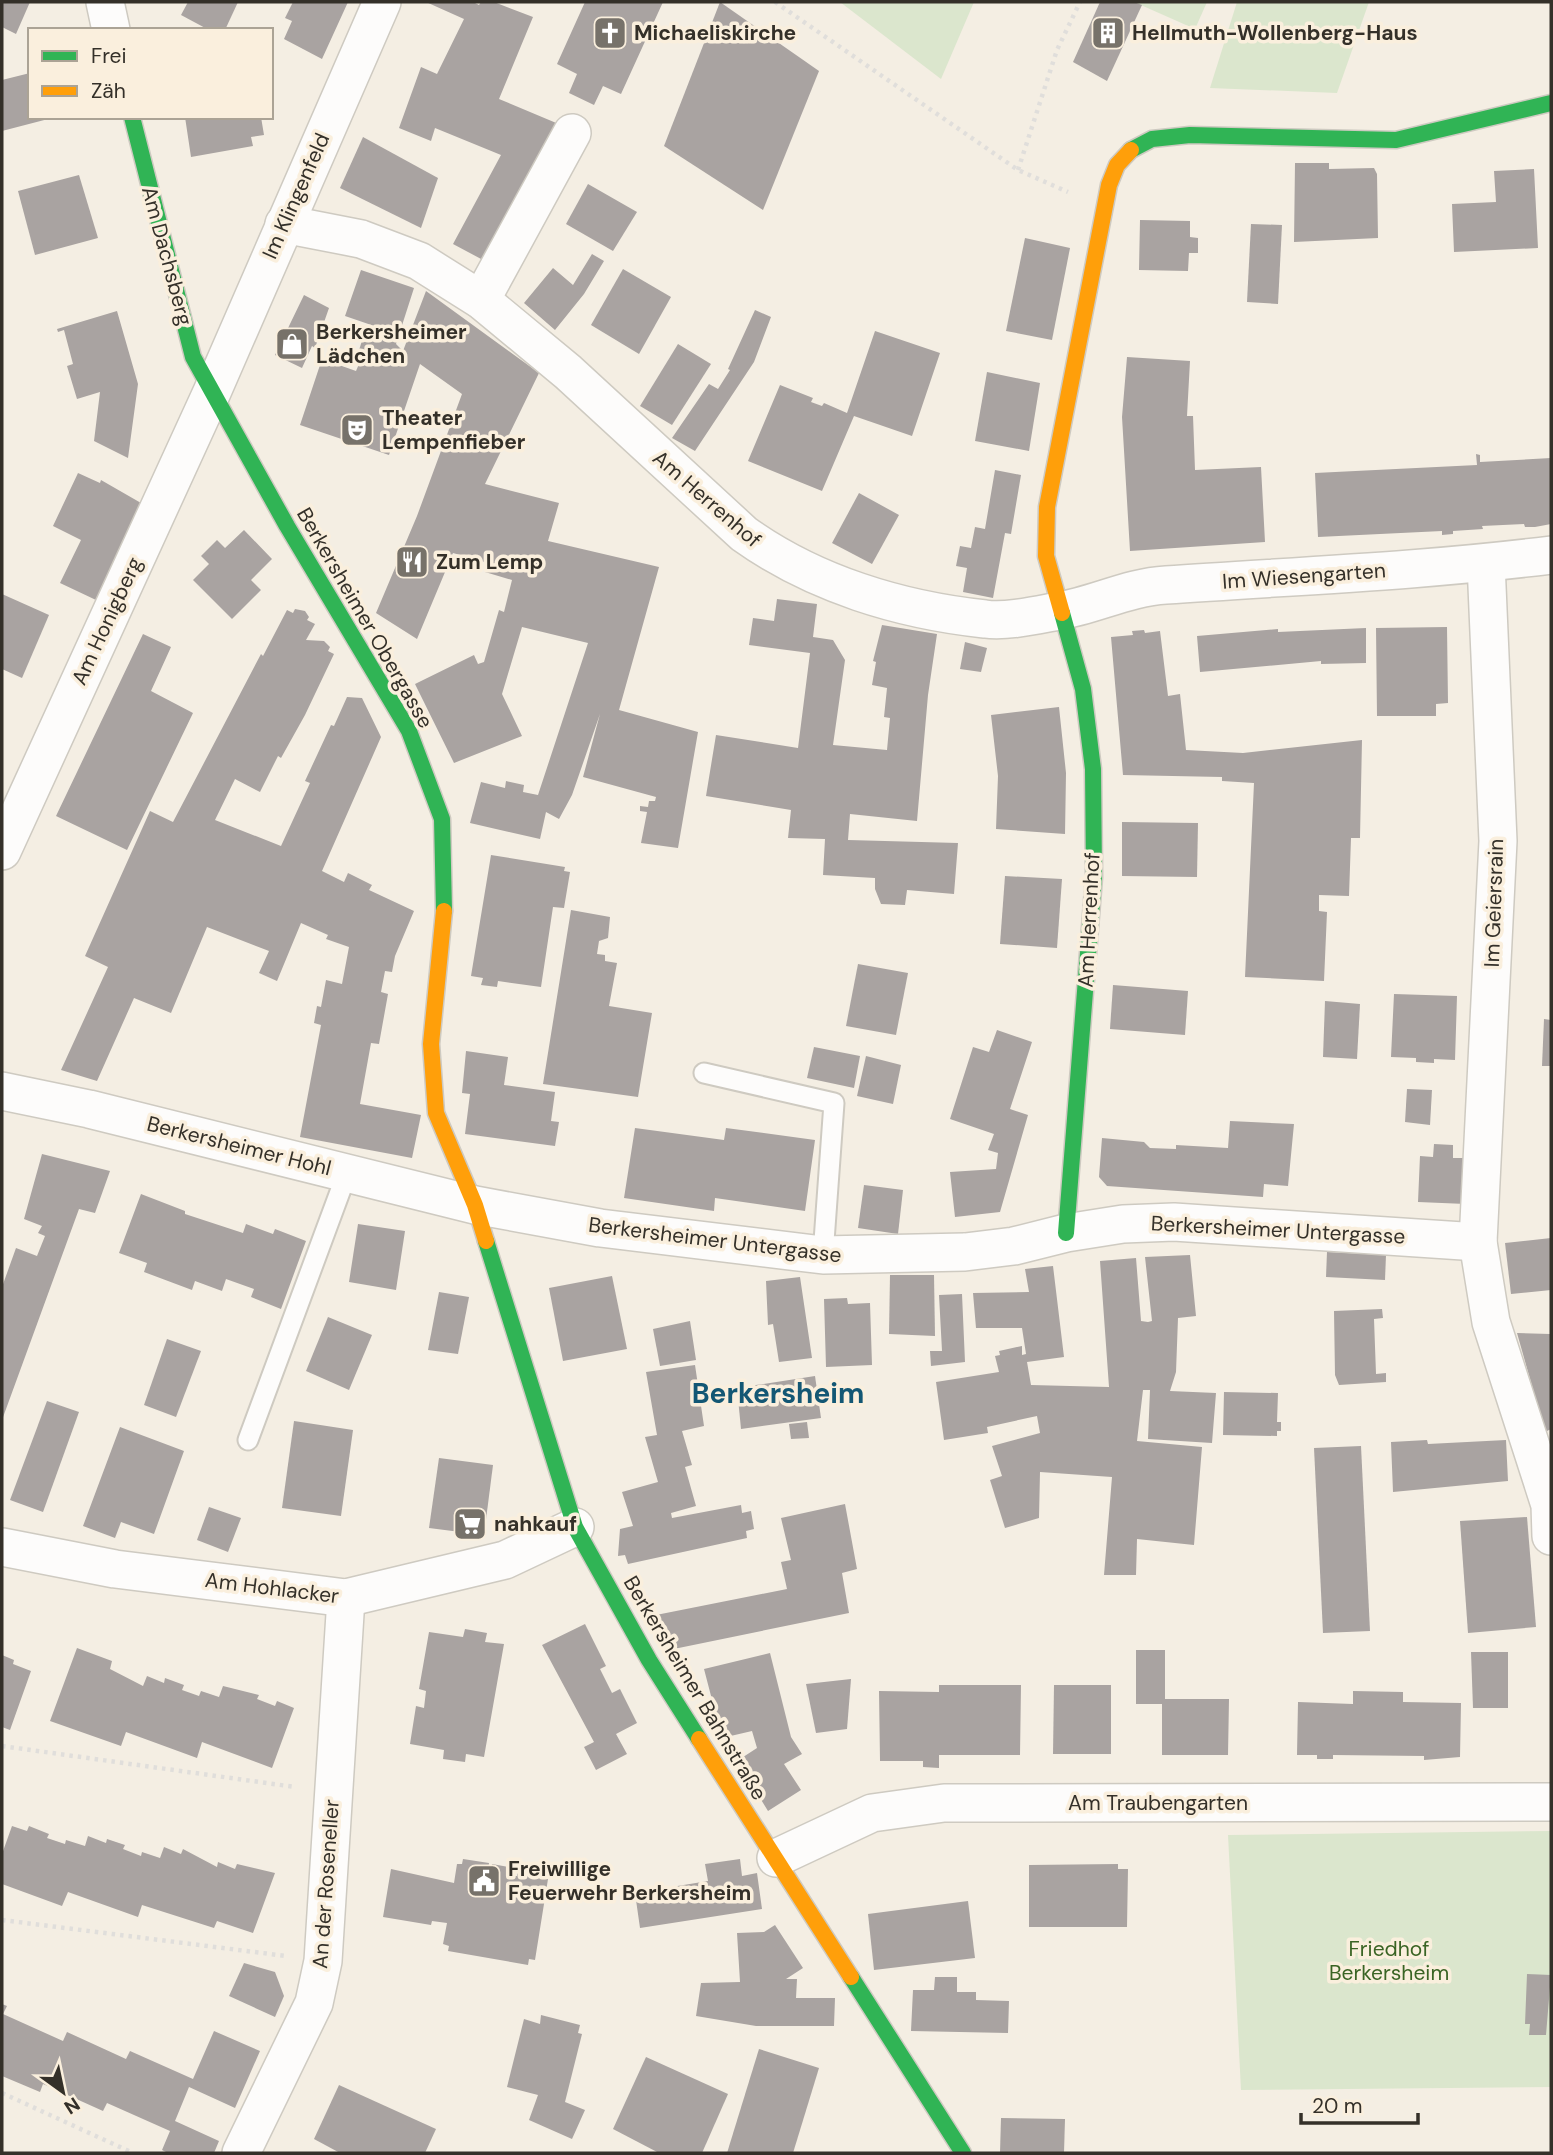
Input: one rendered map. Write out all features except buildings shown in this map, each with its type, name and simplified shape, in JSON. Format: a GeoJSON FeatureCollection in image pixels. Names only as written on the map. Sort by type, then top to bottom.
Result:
{"type":"FeatureCollection","features":[{"type":"Feature","properties":{"kind":"street"},"geometry":{"type":"LineString","coordinates":[[105,2],[111,28]]}},
{"type":"Feature","properties":{"kind":"street","name":"Im Klingenfeld"},"geometry":{"type":"LineString","coordinates":[[212,392],[382,2]]}},
{"type":"Feature","properties":{"kind":"street","name":"Am Herrenhof"},"geometry":{"type":"LineString","coordinates":[[1066,1233],[1094,877],[1093,783],[1083,689],[1046,556],[1046,507],[1104,208],[1109,184],[1117,165],[1135,145],[1152,139],[1190,135],[1396,140],[1551,103]]}},
{"type":"Feature","properties":{"kind":"street","name":"Am Dachsberg"},"geometry":{"type":"LineString","coordinates":[[133,119],[193,357],[212,392]]}},
{"type":"Feature","properties":{"kind":"street"},"geometry":{"type":"LineString","coordinates":[[481,300],[572,133]]}},
{"type":"Feature","properties":{"kind":"street","name":"Am Herrenhof"},"geometry":{"type":"LineString","coordinates":[[284,224],[361,239],[419,261],[481,300],[568,372],[709,505],[772,554],[828,581],[874,598],[988,620],[1060,611]]}},
{"type":"Feature","properties":{"kind":"street","name":"Am Honigberg"},"geometry":{"type":"LineString","coordinates":[[2,851],[212,392]]}},
{"type":"Feature","properties":{"kind":"street","name":"Berkersheimer Obergasse"},"geometry":{"type":"LineString","coordinates":[[212,392],[409,732],[442,819],[445,905],[431,1044],[436,1113],[475,1205]]}},
{"type":"Feature","properties":{"kind":"street","name":"Im Wiesengarten"},"geometry":{"type":"LineString","coordinates":[[1060,611],[1152,586],[1486,563],[1551,555]]}},
{"type":"Feature","properties":{"kind":"street","name":"Im Geiersrain"},"geometry":{"type":"LineString","coordinates":[[1478,1242],[1497,841],[1486,563]]}},
{"type":"Feature","properties":{"kind":"street","name":"Berkersheimer Hohl"},"geometry":{"type":"LineString","coordinates":[[2,1091],[89,1109],[475,1205]]}},
{"type":"Feature","properties":{"kind":"street","name":"Berkersheimer Untergasse"},"geometry":{"type":"LineString","coordinates":[[475,1205],[600,1228],[823,1255],[965,1252],[1014,1246],[1123,1223],[1174,1222],[1478,1242]]}},
{"type":"Feature","properties":{"kind":"street","name":"Berkersheimer Bahnstraße"},"geometry":{"type":"LineString","coordinates":[[475,1205],[575,1527],[649,1660],[964,2153]]}},
{"type":"Feature","properties":{"kind":"street"},"geometry":{"type":"LineString","coordinates":[[1478,1242],[1492,1322],[1551,1515]]}},
{"type":"Feature","properties":{"kind":"street","name":"Am Hohlacker"},"geometry":{"type":"LineString","coordinates":[[2,1547],[115,1569],[346,1598],[505,1560],[575,1527]]}},
{"type":"Feature","properties":{"kind":"street","name":"An der Roseneller"},"geometry":{"type":"LineString","coordinates":[[241,2153],[314,2003],[323,1961],[346,1598]]}},
{"type":"Feature","properties":{"kind":"street","name":"Am Traubengarten"},"geometry":{"type":"LineString","coordinates":[[776,1858],[872,1813],[944,1803],[1551,1802]]}},
{"type":"Feature","properties":{"kind":"lane"},"geometry":{"type":"LineString","coordinates":[[704,1073],[834,1103],[823,1255]]}},
{"type":"Feature","properties":{"kind":"lane"},"geometry":{"type":"LineString","coordinates":[[248,1440],[346,1173]]}},
{"type":"Feature","properties":{"kind":"path"},"geometry":{"type":"LineString","coordinates":[[775,2],[1018,170],[1104,208]]}},
{"type":"Feature","properties":{"kind":"path"},"geometry":{"type":"LineString","coordinates":[[1018,170],[1057,50],[1080,2]]}},
{"type":"Feature","properties":{"kind":"path"},"geometry":{"type":"LineString","coordinates":[[2,1746],[334,1793]]}},
{"type":"Feature","properties":{"kind":"path"},"geometry":{"type":"LineString","coordinates":[[2,1920],[323,1961]]}},
{"type":"Feature","properties":{"kind":"path"},"geometry":{"type":"LineString","coordinates":[[2,2093],[133,2153]]}},
{"type":"Feature","properties":{"kind":"green space"},"geometry":{"type":"Polygon","coordinates":[[[840,2],[974,2],[941,79],[840,2]]]}},
{"type":"Feature","properties":{"kind":"green space"},"geometry":{"type":"Polygon","coordinates":[[[1134,2],[1207,2],[1195,29],[1134,2]]]}},
{"type":"Feature","properties":{"kind":"green space"},"geometry":{"type":"Polygon","coordinates":[[[1237,2],[1369,2],[1337,93],[1210,88],[1237,2]]]}},
{"type":"Feature","properties":{"kind":"green space","name":"Friedhof Berkersheim"},"geometry":{"type":"Polygon","coordinates":[[[1551,1831],[1551,2087],[1241,2090],[1228,1835],[1551,1831]]]}},
{"type":"Feature","properties":{"kind":"traffic: fast"},"geometry":{"type":"LineString","coordinates":[[1131,150],[1152,139],[1190,135],[1396,140],[1551,103]]}},
{"type":"Feature","properties":{"kind":"traffic: fast"},"geometry":{"type":"LineString","coordinates":[[133,119],[193,357],[287,526],[409,731],[442,819],[444,911]]}},
{"type":"Feature","properties":{"kind":"traffic: fast"},"geometry":{"type":"LineString","coordinates":[[1062,613],[1083,689],[1093,769],[1094,877],[1066,1233]]}},
{"type":"Feature","properties":{"kind":"traffic: fast"},"geometry":{"type":"LineString","coordinates":[[486,1241],[575,1527],[649,1660],[699,1739]]}},
{"type":"Feature","properties":{"kind":"traffic: fast"},"geometry":{"type":"LineString","coordinates":[[851,1977],[963,2153]]}},
{"type":"Feature","properties":{"kind":"traffic: slow"},"geometry":{"type":"LineString","coordinates":[[1062,613],[1046,556],[1047,507],[1109,185],[1117,165],[1131,150]]}},
{"type":"Feature","properties":{"kind":"traffic: slow"},"geometry":{"type":"LineString","coordinates":[[444,911],[431,1044],[436,1113],[475,1205],[486,1241]]}},
{"type":"Feature","properties":{"kind":"traffic: slow"},"geometry":{"type":"LineString","coordinates":[[699,1739],[851,1977]]}},
{"type":"Feature","properties":{"kind":"place","name":"Michaeliskirche"},"geometry":{"type":"Point","coordinates":[610,33]}},
{"type":"Feature","properties":{"kind":"place","name":"Hellmuth-Wollenberg-Haus"},"geometry":{"type":"Point","coordinates":[1108,33]}},
{"type":"Feature","properties":{"kind":"place","name":"Berkersheimer Lädchen"},"geometry":{"type":"Point","coordinates":[292,344]}},
{"type":"Feature","properties":{"kind":"place","name":"Theater Lempenfieber"},"geometry":{"type":"Point","coordinates":[357,430]}},
{"type":"Feature","properties":{"kind":"place","name":"Zum Lemp"},"geometry":{"type":"Point","coordinates":[412,562]}},
{"type":"Feature","properties":{"kind":"place","name":"nahkauf"},"geometry":{"type":"Point","coordinates":[470,1524]}},
{"type":"Feature","properties":{"kind":"place","name":"Freiwillige Feuerwehr Berkersheim"},"geometry":{"type":"Point","coordinates":[484,1881]}},
{"type":"Feature","properties":{"kind":"district","name":"Berkersheim"},"geometry":{"type":"Point","coordinates":[778,1393]}}]}
